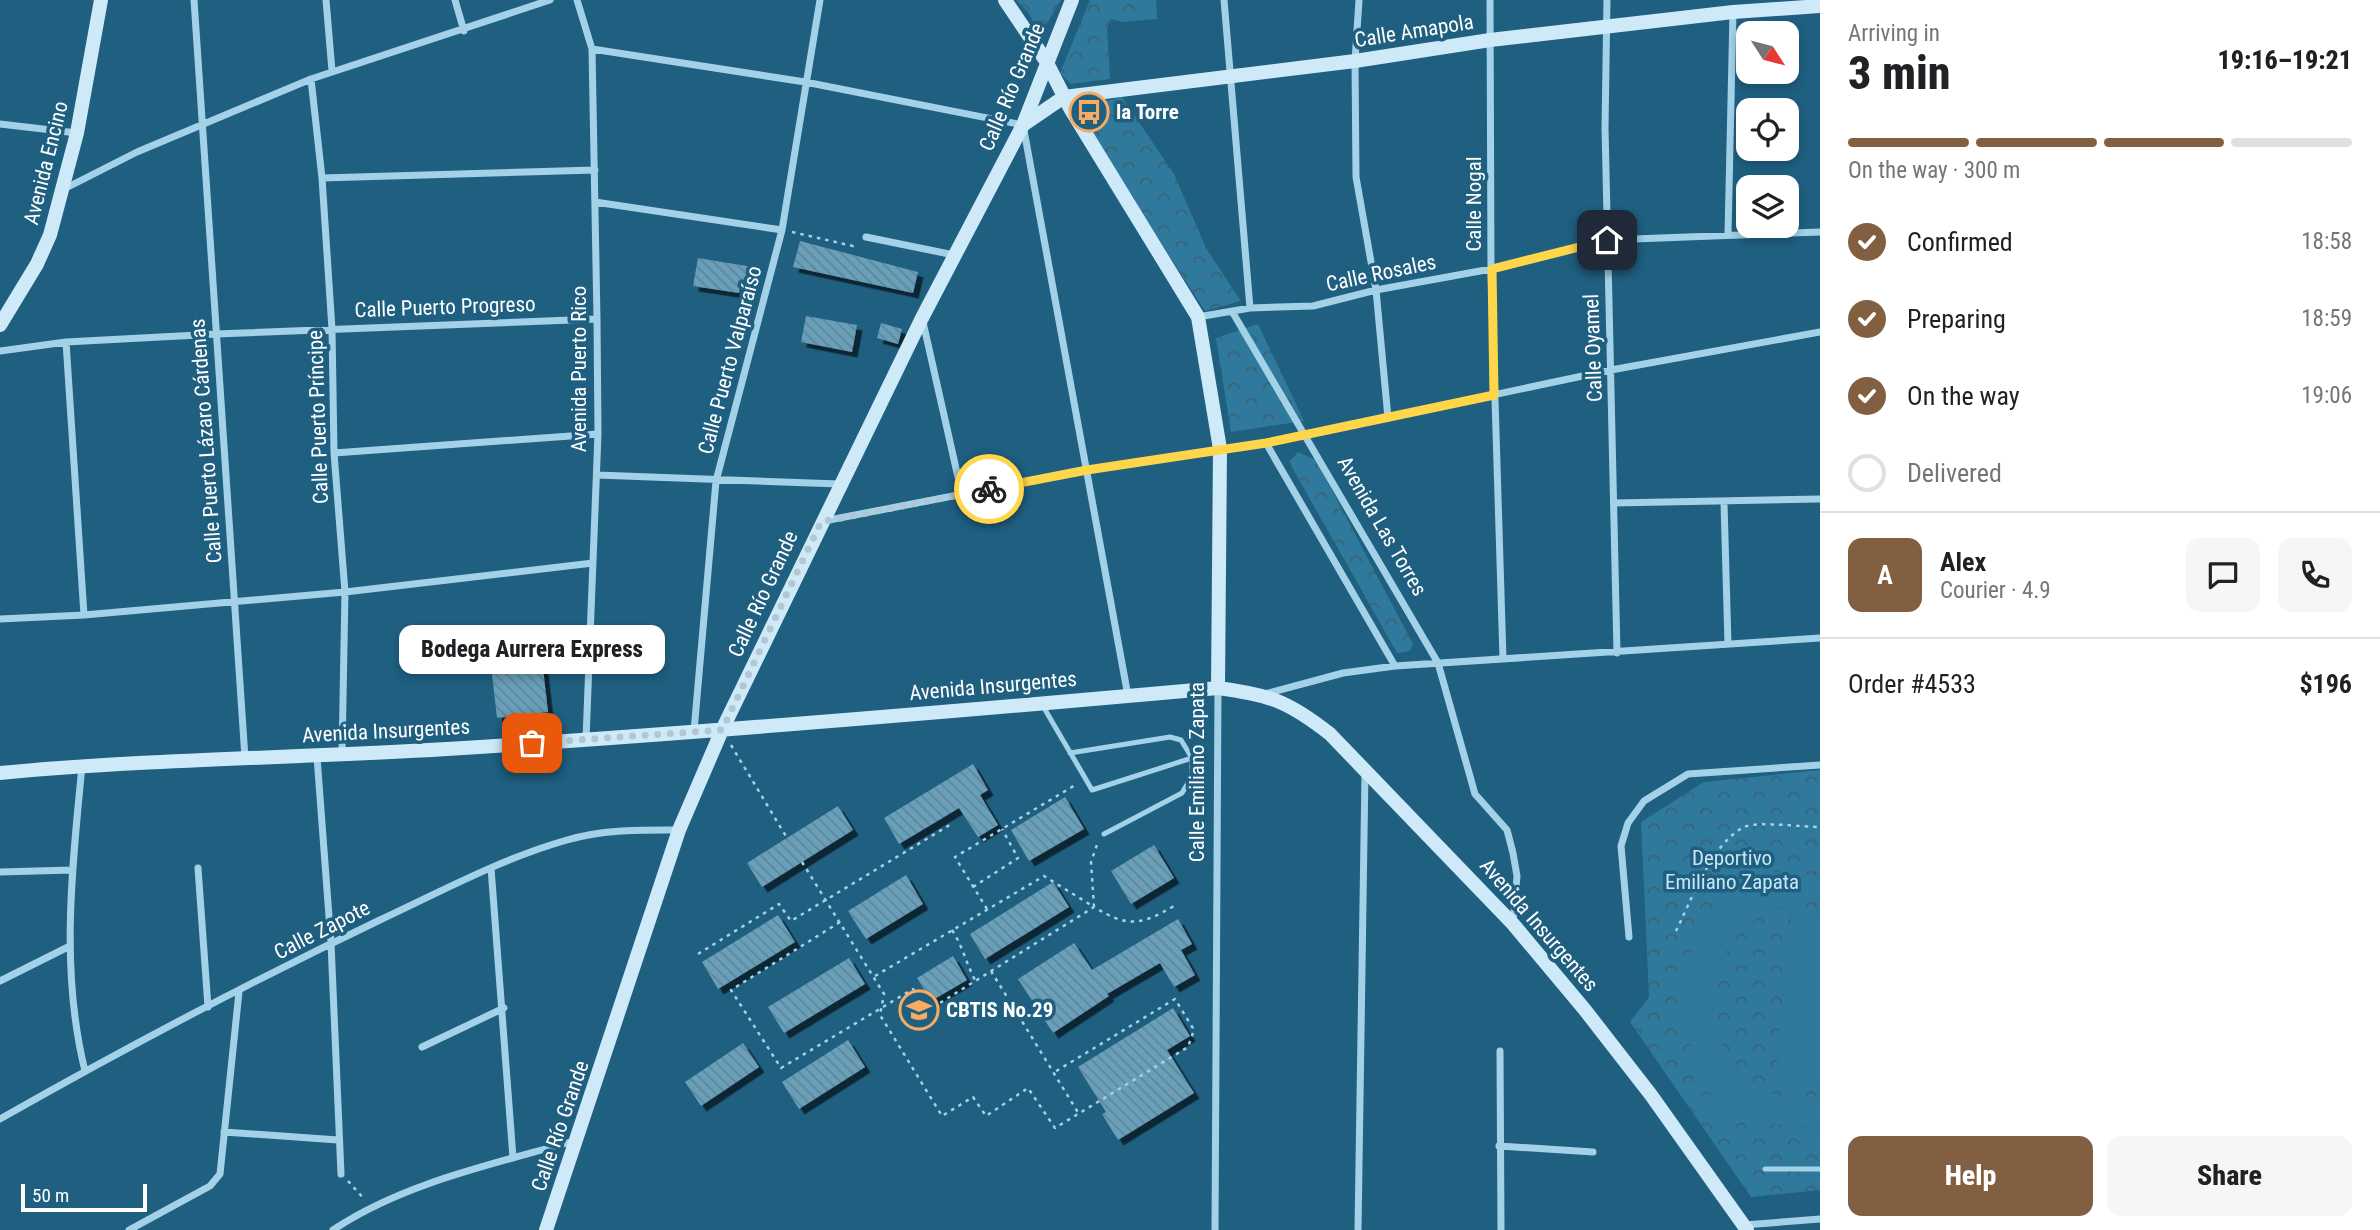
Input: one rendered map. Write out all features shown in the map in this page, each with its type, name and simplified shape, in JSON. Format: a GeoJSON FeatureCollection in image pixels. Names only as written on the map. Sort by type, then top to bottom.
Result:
{"type":"FeatureCollection","features":[{"type":"Feature","properties":{"kind":"main road","name":"Avenida Encino"},"geometry":{"type":"LineString","coordinates":[[0,325],[37,264],[50,235],[77,133],[101,0]]}},
{"type":"Feature","properties":{"kind":"main road"},"geometry":{"type":"LineString","coordinates":[[1005,0],[1046,61],[1064,97],[1198,317]]}},
{"type":"Feature","properties":{"kind":"main road","name":"Calle Río Grande"},"geometry":{"type":"LineString","coordinates":[[547,1230],[680,830],[722,730],[839,484],[954,255],[1023,125],[1072,0]]}},
{"type":"Feature","properties":{"kind":"main road","name":"Calle Amapola"},"geometry":{"type":"LineString","coordinates":[[1023,125],[1064,97],[1355,61],[1490,40],[1606,29],[1733,12],[1820,6]]}},
{"type":"Feature","properties":{"kind":"main road","name":"Calle Emiliano Zapata"},"geometry":{"type":"LineString","coordinates":[[1198,317],[1220,449],[1218,688]]}},
{"type":"Feature","properties":{"kind":"main road","name":"Avenida Insurgentes"},"geometry":{"type":"LineString","coordinates":[[0,773],[82,765],[317,757],[586,740],[1218,688],[1264,695],[1298,709],[1365,769],[1513,924],[1651,1095],[1745,1228]]}},
{"type":"Feature","properties":{"kind":"street","name":"Calle Puerto Lázaro Cárdenas"},"geometry":{"type":"LineString","coordinates":[[194,0],[245,758]]}},
{"type":"Feature","properties":{"kind":"street"},"geometry":{"type":"LineString","coordinates":[[326,0],[332,71]]}},
{"type":"Feature","properties":{"kind":"street"},"geometry":{"type":"LineString","coordinates":[[455,0],[464,31]]}},
{"type":"Feature","properties":{"kind":"street"},"geometry":{"type":"LineString","coordinates":[[62,191],[203,122],[311,79],[464,31],[550,0]]}},
{"type":"Feature","properties":{"kind":"street","name":"Avenida Puerto Rico"},"geometry":{"type":"LineString","coordinates":[[577,0],[592,50],[596,170],[598,434],[586,740]]}},
{"type":"Feature","properties":{"kind":"street","name":"Calle Puerto Valparaíso"},"geometry":{"type":"LineString","coordinates":[[694,732],[716,481],[782,230],[820,0]]}},
{"type":"Feature","properties":{"kind":"street"},"geometry":{"type":"LineString","coordinates":[[1224,0],[1228,77],[1250,308]]}},
{"type":"Feature","properties":{"kind":"street"},"geometry":{"type":"LineString","coordinates":[[1359,0],[1355,61],[1356,177],[1376,290],[1388,418]]}},
{"type":"Feature","properties":{"kind":"street","name":"Calle Nogal"},"geometry":{"type":"LineString","coordinates":[[1490,0],[1494,395],[1503,659]]}},
{"type":"Feature","properties":{"kind":"street","name":"Calle Oyamel"},"geometry":{"type":"LineString","coordinates":[[1607,0],[1607,240],[1618,653]]}},
{"type":"Feature","properties":{"kind":"street"},"geometry":{"type":"LineString","coordinates":[[1728,234],[1733,12]]}},
{"type":"Feature","properties":{"kind":"street"},"geometry":{"type":"LineString","coordinates":[[592,50],[805,82],[1023,125],[1128,696]]}},
{"type":"Feature","properties":{"kind":"street","name":"Calle Puerto Príncipe"},"geometry":{"type":"LineString","coordinates":[[311,79],[323,178],[332,329],[334,453],[345,592],[342,755]]}},
{"type":"Feature","properties":{"kind":"street"},"geometry":{"type":"LineString","coordinates":[[0,124],[77,133]]}},
{"type":"Feature","properties":{"kind":"street"},"geometry":{"type":"LineString","coordinates":[[323,178],[596,170]]}},
{"type":"Feature","properties":{"kind":"street"},"geometry":{"type":"LineString","coordinates":[[595,202],[782,230]]}},
{"type":"Feature","properties":{"kind":"street","name":"Calle Rosales"},"geometry":{"type":"LineString","coordinates":[[1198,317],[1250,308],[1314,306],[1376,290],[1492,269],[1607,240],[1820,232]]}},
{"type":"Feature","properties":{"kind":"street"},"geometry":{"type":"LineString","coordinates":[[866,237],[954,255]]}},
{"type":"Feature","properties":{"kind":"street","name":"Avenida Las Torres"},"geometry":{"type":"LineString","coordinates":[[1233,313],[1438,663],[1475,794],[1507,830],[1517,876],[1513,924]]}},
{"type":"Feature","properties":{"kind":"street"},"geometry":{"type":"LineString","coordinates":[[922,318],[962,495]]}},
{"type":"Feature","properties":{"kind":"street","name":"Calle Puerto Progreso"},"geometry":{"type":"LineString","coordinates":[[0,351],[66,342],[597,319]]}},
{"type":"Feature","properties":{"kind":"street"},"geometry":{"type":"LineString","coordinates":[[821,522],[1087,470],[1266,443],[1611,370],[1820,332]]}},
{"type":"Feature","properties":{"kind":"street"},"geometry":{"type":"LineString","coordinates":[[66,342],[84,615]]}},
{"type":"Feature","properties":{"kind":"street"},"geometry":{"type":"LineString","coordinates":[[334,453],[598,434]]}},
{"type":"Feature","properties":{"kind":"street"},"geometry":{"type":"LineString","coordinates":[[1266,443],[1395,666]]}},
{"type":"Feature","properties":{"kind":"street"},"geometry":{"type":"LineString","coordinates":[[597,475],[839,484]]}},
{"type":"Feature","properties":{"kind":"street"},"geometry":{"type":"LineString","coordinates":[[1614,503],[1724,503],[1820,499]]}},
{"type":"Feature","properties":{"kind":"street"},"geometry":{"type":"LineString","coordinates":[[1724,503],[1728,644]]}},
{"type":"Feature","properties":{"kind":"street"},"geometry":{"type":"LineString","coordinates":[[0,619],[84,615],[345,592],[593,563]]}},
{"type":"Feature","properties":{"kind":"street"},"geometry":{"type":"LineString","coordinates":[[1264,695],[1343,673],[1395,666],[1820,638]]}},
{"type":"Feature","properties":{"kind":"street","name":"Calle Emiliano Zapata"},"geometry":{"type":"LineString","coordinates":[[1215,1230],[1218,688]]}},
{"type":"Feature","properties":{"kind":"street"},"geometry":{"type":"LineString","coordinates":[[317,757],[331,943],[341,1174]]}},
{"type":"Feature","properties":{"kind":"street"},"geometry":{"type":"LineString","coordinates":[[82,765],[68,947],[74,1026],[85,1071]]}},
{"type":"Feature","properties":{"kind":"street"},"geometry":{"type":"LineString","coordinates":[[1629,937],[1621,846],[1628,823],[1644,801],[1688,774],[1820,765]]}},
{"type":"Feature","properties":{"kind":"street"},"geometry":{"type":"LineString","coordinates":[[1359,1230],[1365,769]]}},
{"type":"Feature","properties":{"kind":"street","name":"Calle Zapote"},"geometry":{"type":"LineString","coordinates":[[0,1119],[85,1071],[331,943],[491,868],[580,837],[616,830],[680,830]]}},
{"type":"Feature","properties":{"kind":"street"},"geometry":{"type":"LineString","coordinates":[[198,868],[208,1007]]}},
{"type":"Feature","properties":{"kind":"street"},"geometry":{"type":"LineString","coordinates":[[491,868],[504,1008],[513,1158]]}},
{"type":"Feature","properties":{"kind":"street"},"geometry":{"type":"LineString","coordinates":[[0,872],[72,870]]}},
{"type":"Feature","properties":{"kind":"street"},"geometry":{"type":"LineString","coordinates":[[0,981],[68,947]]}},
{"type":"Feature","properties":{"kind":"street"},"geometry":{"type":"LineString","coordinates":[[129,1230],[209,1186],[220,1174],[239,992]]}},
{"type":"Feature","properties":{"kind":"street"},"geometry":{"type":"LineString","coordinates":[[422,1047],[504,1008]]}},
{"type":"Feature","properties":{"kind":"street"},"geometry":{"type":"LineString","coordinates":[[1500,1051],[1501,1230]]}},
{"type":"Feature","properties":{"kind":"street"},"geometry":{"type":"LineString","coordinates":[[224,1132],[338,1140]]}},
{"type":"Feature","properties":{"kind":"street"},"geometry":{"type":"LineString","coordinates":[[333,1230],[372,1208],[460,1174],[578,1140]]}},
{"type":"Feature","properties":{"kind":"street"},"geometry":{"type":"LineString","coordinates":[[1499,1146],[1593,1152]]}},
{"type":"Feature","properties":{"kind":"street"},"geometry":{"type":"LineString","coordinates":[[1745,1228],[1820,1219]]}},
{"type":"Feature","properties":{"kind":"lane"},"geometry":{"type":"LineString","coordinates":[[1041,704],[1093,790],[1192,758]]}},
{"type":"Feature","properties":{"kind":"lane"},"geometry":{"type":"LineString","coordinates":[[1070,753],[1170,737],[1181,740],[1192,758],[1192,776],[1182,793],[1104,834]]}},
{"type":"Feature","properties":{"kind":"lane"},"geometry":{"type":"LineString","coordinates":[[1765,1169],[1820,1169]]}},
{"type":"Feature","properties":{"kind":"path"},"geometry":{"type":"LineString","coordinates":[[782,230],[853,246],[866,237]]}},
{"type":"Feature","properties":{"kind":"path"},"geometry":{"type":"LineString","coordinates":[[722,730],[787,838]]}},
{"type":"Feature","properties":{"kind":"path"},"geometry":{"type":"LineString","coordinates":[[988,909],[955,857],[1086,778]]}},
{"type":"Feature","properties":{"kind":"path"},"geometry":{"type":"LineString","coordinates":[[698,954],[779,904],[791,921],[953,823]]}},
{"type":"Feature","properties":{"kind":"path"},"geometry":{"type":"LineString","coordinates":[[1676,932],[1709,864],[1728,839],[1745,826],[1820,827]]}},
{"type":"Feature","properties":{"kind":"path"},"geometry":{"type":"LineString","coordinates":[[974,887],[1018,858],[1002,829]]}},
{"type":"Feature","properties":{"kind":"path"},"geometry":{"type":"LineString","coordinates":[[1094,907],[1091,862],[1094,848],[1104,834]]}},
{"type":"Feature","properties":{"kind":"path"},"geometry":{"type":"LineString","coordinates":[[802,862],[884,995],[880,1015],[942,1116],[973,1097],[986,1116],[1028,1088],[1055,1128],[1188,1047],[1194,1030],[1175,999],[1053,1073]]}},
{"type":"Feature","properties":{"kind":"path"},"geometry":{"type":"LineString","coordinates":[[874,977],[1044,876],[1118,922],[1152,919],[1174,906]]}},
{"type":"Feature","properties":{"kind":"path"},"geometry":{"type":"LineString","coordinates":[[840,922],[731,990],[781,1068],[913,989],[927,1012],[1094,907]]}},
{"type":"Feature","properties":{"kind":"path"},"geometry":{"type":"LineString","coordinates":[[952,930],[967,954],[966,964],[976,981]]}},
{"type":"Feature","properties":{"kind":"path"},"geometry":{"type":"LineString","coordinates":[[991,971],[1079,1114]]}},
{"type":"Feature","properties":{"kind":"path"},"geometry":{"type":"LineString","coordinates":[[341,1174],[372,1208]]}},
{"type":"Feature","properties":{"kind":"green space"},"geometry":{"type":"Polygon","coordinates":[[[1016,0],[1061,0],[1040,35],[1028,12],[1016,0]]]}},
{"type":"Feature","properties":{"kind":"green space"},"geometry":{"type":"Polygon","coordinates":[[[1090,0],[1156,0],[1157,19],[1122,22],[1111,19],[1107,27],[1110,79],[1071,84],[1060,73],[1090,0]]]}},
{"type":"Feature","properties":{"kind":"green space"},"geometry":{"type":"Polygon","coordinates":[[[1122,97],[1174,174],[1206,248],[1241,301],[1205,311],[1075,109],[1122,97]]]}},
{"type":"Feature","properties":{"kind":"green space"},"geometry":{"type":"Polygon","coordinates":[[[1258,324],[1304,421],[1231,432],[1216,338],[1258,324]]]}},
{"type":"Feature","properties":{"kind":"green space"},"geometry":{"type":"Polygon","coordinates":[[[1298,452],[1316,460],[1413,644],[1410,651],[1397,653],[1289,462],[1298,452]]]}},
{"type":"Feature","properties":{"kind":"green space","name":"Deportivo Emiliano Zapata"},"geometry":{"type":"Polygon","coordinates":[[[1820,770],[1820,1190],[1751,1197],[1630,1022],[1649,997],[1641,822],[1704,782],[1820,770]]]}},
{"type":"Feature","properties":{"kind":"green space"},"geometry":{"type":"Polygon","coordinates":[[[1724,867],[1820,876],[1820,899],[1802,900],[1774,909],[1747,927],[1727,950],[1716,977],[1712,1004],[1716,1032],[1729,1058],[1749,1080],[1778,1096],[1793,1100],[1820,1101],[1820,1128],[1706,1118],[1708,1094],[1729,1095],[1707,1073],[1692,1048],[1684,1021],[1682,994],[1687,967],[1698,941],[1714,917],[1737,896],[1720,894],[1724,867]]]}},
{"type":"Feature","properties":{"kind":"green space"},"geometry":{"type":"Polygon","coordinates":[[[1792,913],[1820,916],[1820,1087],[1775,1083],[1792,913]]]}},
{"type":"Feature","properties":{"kind":"building"},"geometry":{"type":"Polygon","coordinates":[[[800,241],[918,272],[913,293],[793,267],[800,241]]]}},
{"type":"Feature","properties":{"kind":"building"},"geometry":{"type":"Polygon","coordinates":[[[698,258],[753,267],[750,282],[742,280],[739,293],[693,286],[698,258]]]}},
{"type":"Feature","properties":{"kind":"building"},"geometry":{"type":"Polygon","coordinates":[[[806,316],[857,325],[852,352],[801,342],[806,316]]]}},
{"type":"Feature","properties":{"kind":"building"},"geometry":{"type":"Polygon","coordinates":[[[881,323],[902,329],[898,344],[877,338],[881,323]]]}},
{"type":"Feature","properties":{"kind":"building"},"geometry":{"type":"Polygon","coordinates":[[[542,660],[548,712],[497,718],[491,666],[542,660]]]}},
{"type":"Feature","properties":{"kind":"building"},"geometry":{"type":"Polygon","coordinates":[[[973,764],[988,790],[980,795],[998,825],[978,837],[959,808],[899,844],[884,818],[973,764]]]}},
{"type":"Feature","properties":{"kind":"building"},"geometry":{"type":"Polygon","coordinates":[[[1065,797],[1084,829],[1029,861],[1011,830],[1065,797]]]}},
{"type":"Feature","properties":{"kind":"building"},"geometry":{"type":"Polygon","coordinates":[[[838,806],[853,830],[762,887],[747,863],[838,806]]]}},
{"type":"Feature","properties":{"kind":"building"},"geometry":{"type":"Polygon","coordinates":[[[1154,845],[1174,878],[1131,904],[1111,871],[1154,845]]]}},
{"type":"Feature","properties":{"kind":"building"},"geometry":{"type":"Polygon","coordinates":[[[906,875],[923,904],[866,939],[848,911],[906,875]]]}},
{"type":"Feature","properties":{"kind":"building"},"geometry":{"type":"Polygon","coordinates":[[[1053,882],[1069,907],[985,959],[970,934],[1053,882]]]}},
{"type":"Feature","properties":{"kind":"building"},"geometry":{"type":"Polygon","coordinates":[[[778,915],[795,942],[718,989],[702,962],[778,915]]]}},
{"type":"Feature","properties":{"kind":"building"},"geometry":{"type":"Polygon","coordinates":[[[1178,919],[1192,944],[1181,950],[1195,975],[1174,987],[1160,963],[1107,994],[1109,996],[1053,1033],[1018,979],[1074,943],[1092,970],[1178,919]]]}},
{"type":"Feature","properties":{"kind":"building"},"geometry":{"type":"Polygon","coordinates":[[[953,956],[967,980],[931,1001],[917,978],[953,956]]]}},
{"type":"Feature","properties":{"kind":"building"},"geometry":{"type":"Polygon","coordinates":[[[849,958],[865,984],[784,1033],[768,1007],[849,958]]]}},
{"type":"Feature","properties":{"kind":"building"},"geometry":{"type":"Polygon","coordinates":[[[1173,1008],[1190,1036],[1167,1050],[1194,1093],[1118,1140],[1102,1114],[1106,1112],[1078,1067],[1173,1008]]]}},
{"type":"Feature","properties":{"kind":"building"},"geometry":{"type":"Polygon","coordinates":[[[848,1040],[865,1067],[799,1109],[782,1082],[848,1040]]]}},
{"type":"Feature","properties":{"kind":"building"},"geometry":{"type":"Polygon","coordinates":[[[743,1043],[759,1067],[701,1106],[685,1082],[743,1043]]]}},
{"type":"Feature","properties":{"kind":"way so far"},"geometry":{"type":"LineString","coordinates":[[532,743],[722,730],[821,522],[989,489]]}},
{"type":"Feature","properties":{"kind":"place","name":"la Torre"},"geometry":{"type":"Point","coordinates":[1089,112]}},
{"type":"Feature","properties":{"kind":"place","name":"Bodega Aurrera Express"},"geometry":{"type":"Point","coordinates":[532,743]}},
{"type":"Feature","properties":{"kind":"place","name":"CBTIS No.29"},"geometry":{"type":"Point","coordinates":[919,1010]}},
{"type":"Feature","properties":{"kind":"route"},"geometry":{"type":"LineString","coordinates":[[989,489],[1087,470],[1266,443],[1494,395],[1492,269],[1607,240]]}}]}
